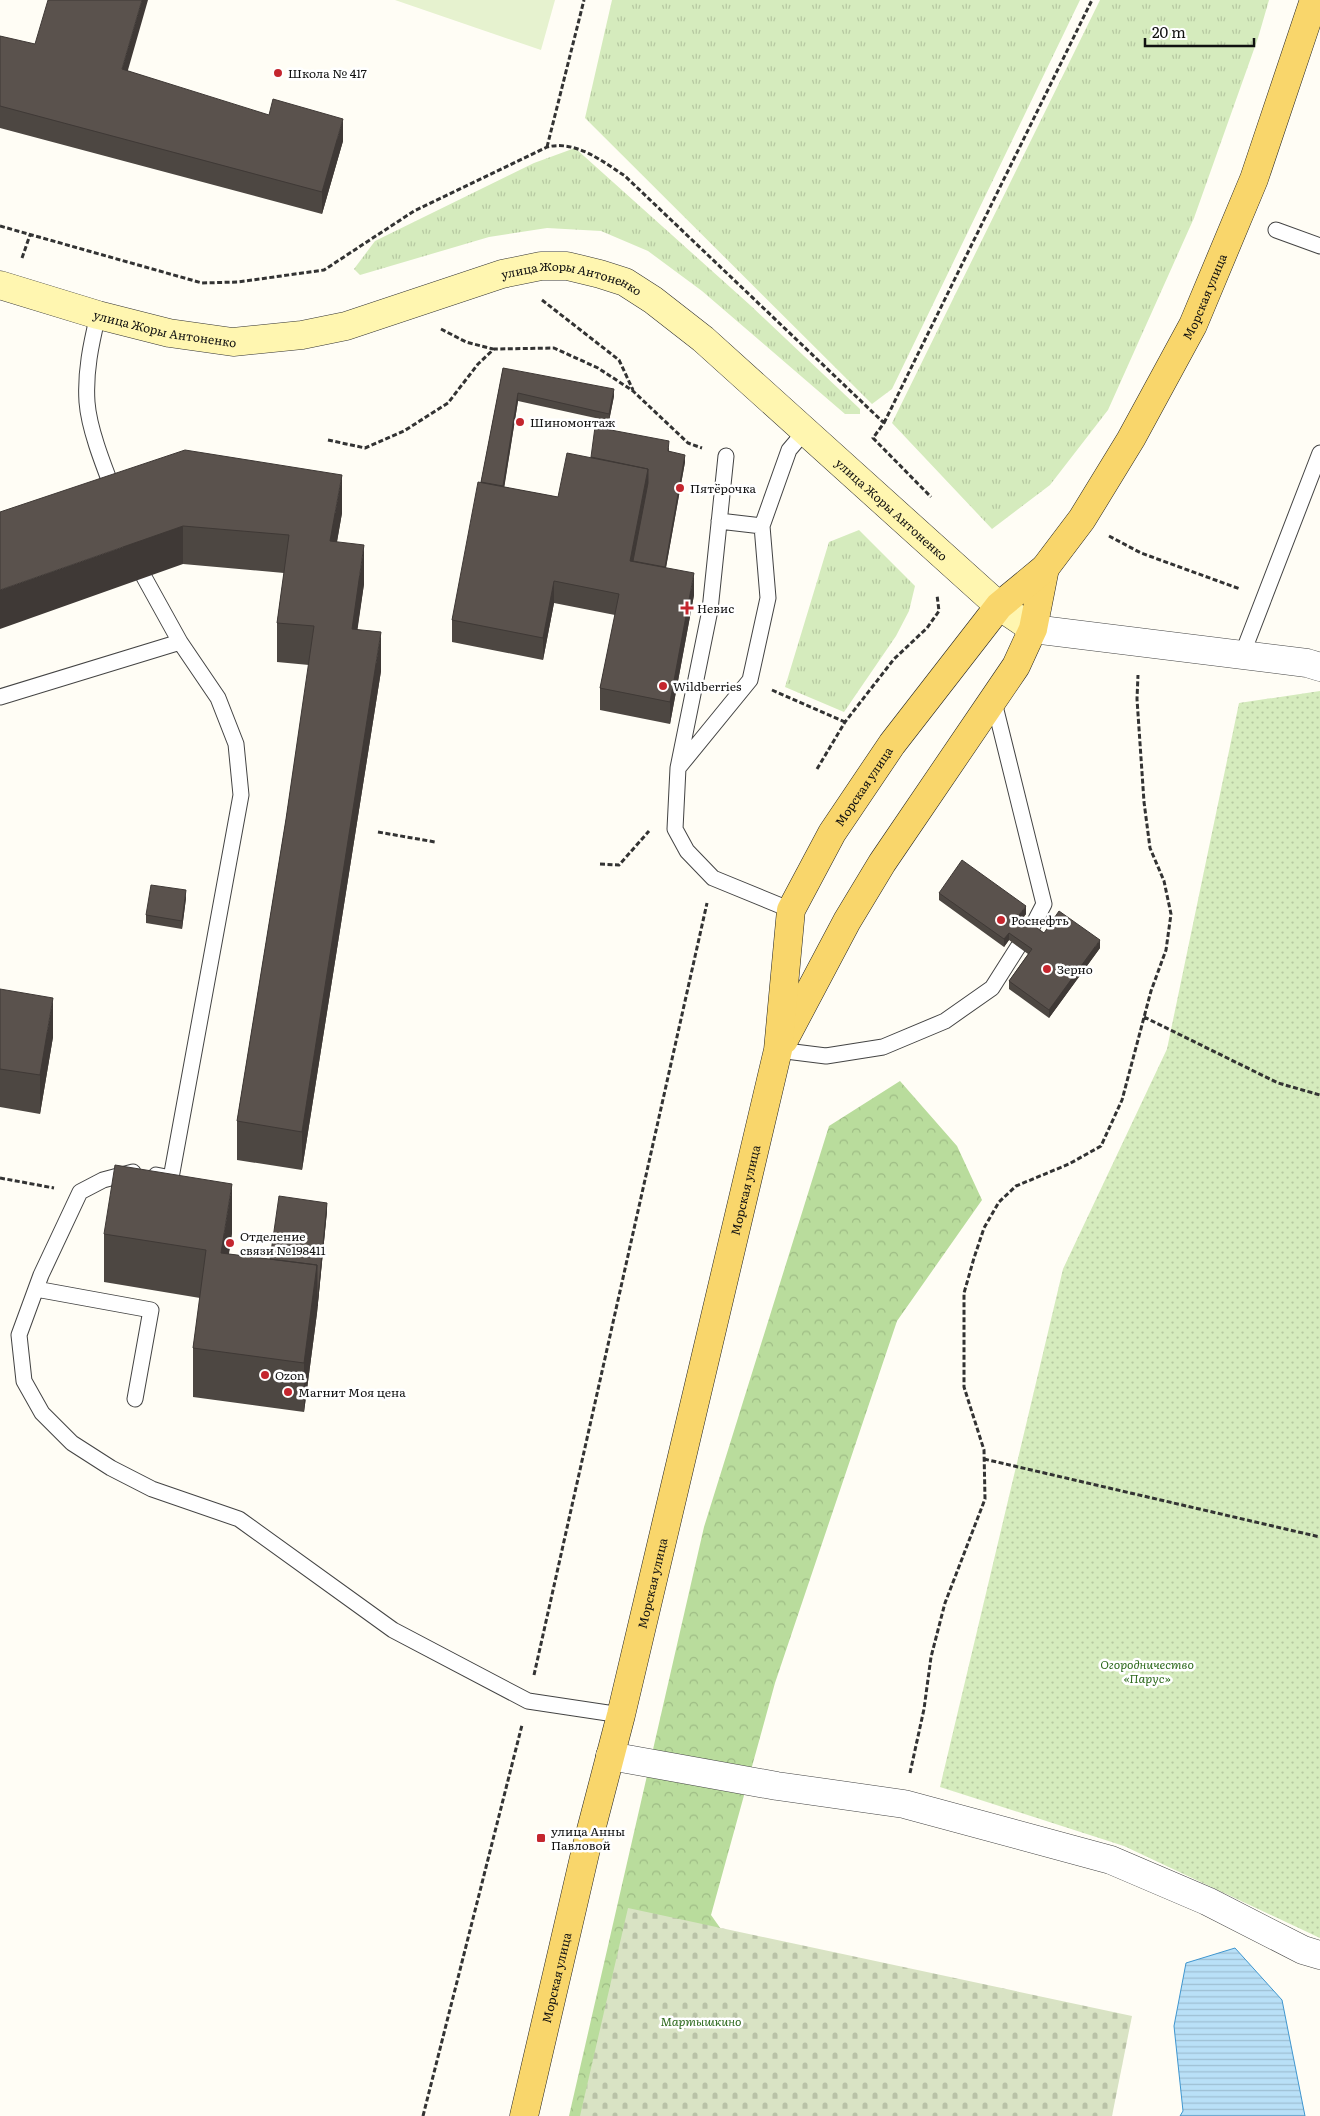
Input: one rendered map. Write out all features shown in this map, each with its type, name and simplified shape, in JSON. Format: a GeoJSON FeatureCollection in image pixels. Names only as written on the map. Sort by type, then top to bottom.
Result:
{"type":"FeatureCollection","features":[{"type":"Feature","properties":{"kind":"main road","name":"Морская улица"},"geometry":{"type":"LineString","coordinates":[[524,2116],[586,1849],[621,1715],[778,1050],[791,910],[832,833],[886,752],[999,606],[1045,568],[1098,495],[1131,439],[1192,325],[1254,179],[1314,0]]}},
{"type":"Feature","properties":{"kind":"main road","name":"улица Жоры Антоненко"},"geometry":{"type":"LineString","coordinates":[[0,285],[98,315],[168,333],[233,342],[302,335],[346,326],[502,274],[541,266],[567,266],[625,282],[653,300],[703,339],[999,606],[1033,629]]}},
{"type":"Feature","properties":{"kind":"main road","name":"Морская улица"},"geometry":{"type":"LineString","coordinates":[[778,1050],[847,921],[882,863],[1016,666],[1033,629],[1045,568]]}},
{"type":"Feature","properties":{"kind":"street"},"geometry":{"type":"LineString","coordinates":[[1033,629],[1308,663],[1320,667]]}},
{"type":"Feature","properties":{"kind":"street"},"geometry":{"type":"LineString","coordinates":[[610,1756],[777,1786],[904,1804],[1111,1860],[1207,1901],[1303,1950],[1320,1955]]}},
{"type":"Feature","properties":{"kind":"lane"},"geometry":{"type":"LineString","coordinates":[[1276,230],[1320,246]]}},
{"type":"Feature","properties":{"kind":"lane"},"geometry":{"type":"LineString","coordinates":[[98,315],[88,354],[87,404],[99,453],[120,510]]}},
{"type":"Feature","properties":{"kind":"lane"},"geometry":{"type":"LineString","coordinates":[[678,768],[750,680],[768,598],[762,526],[789,450],[806,430]]}},
{"type":"Feature","properties":{"kind":"lane"},"geometry":{"type":"LineString","coordinates":[[1242,655],[1320,453]]}},
{"type":"Feature","properties":{"kind":"lane"},"geometry":{"type":"LineString","coordinates":[[726,456],[710,610],[678,768],[675,829],[687,851],[713,878],[791,910]]}},
{"type":"Feature","properties":{"kind":"lane"},"geometry":{"type":"LineString","coordinates":[[719,521],[762,526]]}},
{"type":"Feature","properties":{"kind":"lane"},"geometry":{"type":"LineString","coordinates":[[144,578],[180,642],[218,698],[236,744],[241,794],[171,1178],[136,1172],[103,1180],[80,1192],[36,1289],[19,1335],[24,1381],[42,1413],[72,1443],[111,1468],[152,1489],[239,1519],[392,1630],[528,1701],[621,1715]]}},
{"type":"Feature","properties":{"kind":"lane"},"geometry":{"type":"LineString","coordinates":[[0,697],[180,642]]}},
{"type":"Feature","properties":{"kind":"lane"},"geometry":{"type":"LineString","coordinates":[[994,698],[1044,904],[1030,931]]}},
{"type":"Feature","properties":{"kind":"lane"},"geometry":{"type":"LineString","coordinates":[[778,1050],[826,1056],[883,1047],[944,1021],[992,988],[1015,951]]}},
{"type":"Feature","properties":{"kind":"lane"},"geometry":{"type":"LineString","coordinates":[[36,1289],[151,1310],[135,1399]]}},
{"type":"Feature","properties":{"kind":"path"},"geometry":{"type":"LineString","coordinates":[[547,146],[584,0]]}},
{"type":"Feature","properties":{"kind":"path"},"geometry":{"type":"LineString","coordinates":[[884,423],[1092,0]]}},
{"type":"Feature","properties":{"kind":"path"},"geometry":{"type":"LineString","coordinates":[[539,297],[620,360],[633,391]]}},
{"type":"Feature","properties":{"kind":"path"},"geometry":{"type":"LineString","coordinates":[[438,326],[466,342],[494,349],[554,348],[598,368],[633,391],[688,444],[726,456]]}},
{"type":"Feature","properties":{"kind":"path"},"geometry":{"type":"LineString","coordinates":[[328,440],[365,448],[404,431],[448,403],[478,364],[494,349]]}},
{"type":"Feature","properties":{"kind":"path"},"geometry":{"type":"LineString","coordinates":[[1108,535],[1141,553],[1264,597]]}},
{"type":"Feature","properties":{"kind":"path"},"geometry":{"type":"LineString","coordinates":[[816,769],[845,722],[894,659],[928,628],[939,611],[937,592]]}},
{"type":"Feature","properties":{"kind":"path"},"geometry":{"type":"LineString","coordinates":[[904,1804],[924,1709],[931,1658],[945,1603],[985,1499],[984,1450],[964,1386],[964,1293],[984,1228],[999,1202],[1016,1186],[1069,1164],[1101,1146],[1122,1100],[1151,991],[1166,950],[1171,914],[1164,881],[1150,848],[1144,802],[1137,699],[1139,642]]}},
{"type":"Feature","properties":{"kind":"path"},"geometry":{"type":"LineString","coordinates":[[750,680],[845,722]]}},
{"type":"Feature","properties":{"kind":"path"},"geometry":{"type":"LineString","coordinates":[[600,864],[619,865],[675,802]]}},
{"type":"Feature","properties":{"kind":"path"},"geometry":{"type":"LineString","coordinates":[[378,832],[435,842]]}},
{"type":"Feature","properties":{"kind":"path"},"geometry":{"type":"LineString","coordinates":[[423,2116],[528,1701],[713,878]]}},
{"type":"Feature","properties":{"kind":"path"},"geometry":{"type":"LineString","coordinates":[[1144,1017],[1278,1082],[1320,1095]]}},
{"type":"Feature","properties":{"kind":"path"},"geometry":{"type":"LineString","coordinates":[[0,1178],[80,1192]]}},
{"type":"Feature","properties":{"kind":"path"},"geometry":{"type":"LineString","coordinates":[[984,1459],[1320,1537]]}},
{"type":"Feature","properties":{"kind":"green space"},"geometry":{"type":"Polygon","coordinates":[[[395,0],[555,0],[541,50],[395,0]]]}},
{"type":"Feature","properties":{"kind":"green space"},"geometry":{"type":"Polygon","coordinates":[[[612,0],[1080,0],[892,389],[872,404],[585,118],[612,0]]]}},
{"type":"Feature","properties":{"kind":"green space"},"geometry":{"type":"Polygon","coordinates":[[[1100,0],[1269,0],[1258,38],[1194,218],[1108,410],[1050,485],[992,529],[892,423],[1100,0]]]}},
{"type":"Feature","properties":{"kind":"green space"},"geometry":{"type":"Polygon","coordinates":[[[575,148],[750,305],[860,409],[860,414],[845,414],[702,291],[648,251],[601,231],[547,228],[489,237],[360,275],[354,269],[375,241],[534,163],[575,148]]]}},
{"type":"Feature","properties":{"kind":"green space"},"geometry":{"type":"Polygon","coordinates":[[[859,530],[915,586],[909,611],[896,636],[844,712],[785,687],[829,542],[859,530]]]}},
{"type":"Feature","properties":{"kind":"green space","name":"Огородничество «Парус»"},"geometry":{"type":"Polygon","coordinates":[[[1320,691],[1320,1938],[1124,1846],[940,1787],[1063,1269],[1167,1049],[1239,703],[1320,691]]]}},
{"type":"Feature","properties":{"kind":"green space"},"geometry":{"type":"Polygon","coordinates":[[[900,1081],[957,1146],[982,1200],[897,1321],[775,1683],[711,1915],[759,1983],[1008,2116],[569,2116],[704,1527],[829,1126],[900,1081]]]}},
{"type":"Feature","properties":{"kind":"green space","name":"Мартышкино"},"geometry":{"type":"Polygon","coordinates":[[[628,1908],[1132,2016],[1112,2116],[580,2116],[628,1908]]]}},
{"type":"Feature","properties":{"kind":"water"},"geometry":{"type":"Polygon","coordinates":[[[1235,1948],[1282,2000],[1305,2116],[1180,2116],[1183,2111],[1174,2026],[1186,1963],[1235,1948]]]}},
{"type":"Feature","properties":{"kind":"building"},"geometry":{"type":"Polygon","coordinates":[[[48,0],[142,0],[122,69],[269,115],[273,99],[343,119],[322,192],[0,106],[0,36],[35,44],[48,0]]]}},
{"type":"Feature","properties":{"kind":"building"},"geometry":{"type":"Polygon","coordinates":[[[503,368],[614,389],[609,414],[518,393],[503,486],[481,482],[503,368]]]}},
{"type":"Feature","properties":{"kind":"building"},"geometry":{"type":"Polygon","coordinates":[[[595,427],[669,441],[668,451],[685,455],[665,567],[633,561],[648,483],[648,469],[591,457],[595,427]]]}},
{"type":"Feature","properties":{"kind":"building"},"geometry":{"type":"Polygon","coordinates":[[[185,450],[342,475],[330,541],[364,545],[352,629],[381,632],[302,1132],[237,1121],[286,819],[314,626],[277,623],[289,535],[183,526],[0,590],[0,512],[185,450]]]}},
{"type":"Feature","properties":{"kind":"building"},"geometry":{"type":"Polygon","coordinates":[[[567,453],[648,469],[630,561],[694,573],[670,702],[600,688],[619,594],[554,581],[543,638],[452,620],[478,482],[558,497],[567,453]]]}},
{"type":"Feature","properties":{"kind":"building"},"geometry":{"type":"Polygon","coordinates":[[[962,860],[1026,906],[1019,915],[1044,933],[1059,911],[1100,940],[1049,1010],[1009,981],[1032,949],[1009,933],[1004,939],[939,893],[962,860]]]}},
{"type":"Feature","properties":{"kind":"building"},"geometry":{"type":"Polygon","coordinates":[[[151,885],[186,890],[182,921],[146,915],[151,885]]]}},
{"type":"Feature","properties":{"kind":"building"},"geometry":{"type":"Polygon","coordinates":[[[0,989],[53,998],[40,1075],[0,1069],[0,989]]]}},
{"type":"Feature","properties":{"kind":"building"},"geometry":{"type":"Polygon","coordinates":[[[115,1165],[232,1184],[221,1253],[317,1265],[304,1363],[193,1348],[206,1250],[104,1234],[115,1165]]]}},
{"type":"Feature","properties":{"kind":"building"},"geometry":{"type":"Polygon","coordinates":[[[279,1196],[327,1203],[317,1306],[317,1265],[270,1259],[279,1196]]]}},
{"type":"Feature","properties":{"kind":"place","name":"Школа № 417"},"geometry":{"type":"Point","coordinates":[278,73]}},
{"type":"Feature","properties":{"kind":"place","name":"Шиномонтаж"},"geometry":{"type":"Point","coordinates":[520,422]}},
{"type":"Feature","properties":{"kind":"place","name":"Пятёрочка"},"geometry":{"type":"Point","coordinates":[680,488]}},
{"type":"Feature","properties":{"kind":"place","name":"Невис"},"geometry":{"type":"Point","coordinates":[687,608]}},
{"type":"Feature","properties":{"kind":"place","name":"Wildberries"},"geometry":{"type":"Point","coordinates":[663,686]}},
{"type":"Feature","properties":{"kind":"place","name":"Роснефть"},"geometry":{"type":"Point","coordinates":[1001,920]}},
{"type":"Feature","properties":{"kind":"place","name":"Зерно"},"geometry":{"type":"Point","coordinates":[1047,969]}},
{"type":"Feature","properties":{"kind":"place","name":"Отделение связи №198411"},"geometry":{"type":"Point","coordinates":[230,1243]}},
{"type":"Feature","properties":{"kind":"place","name":"Ozon"},"geometry":{"type":"Point","coordinates":[265,1375]}},
{"type":"Feature","properties":{"kind":"place","name":"Магнит Моя цена"},"geometry":{"type":"Point","coordinates":[288,1392]}},
{"type":"Feature","properties":{"kind":"place","name":"улица Анны Павловой"},"geometry":{"type":"Point","coordinates":[541,1838]}}]}
